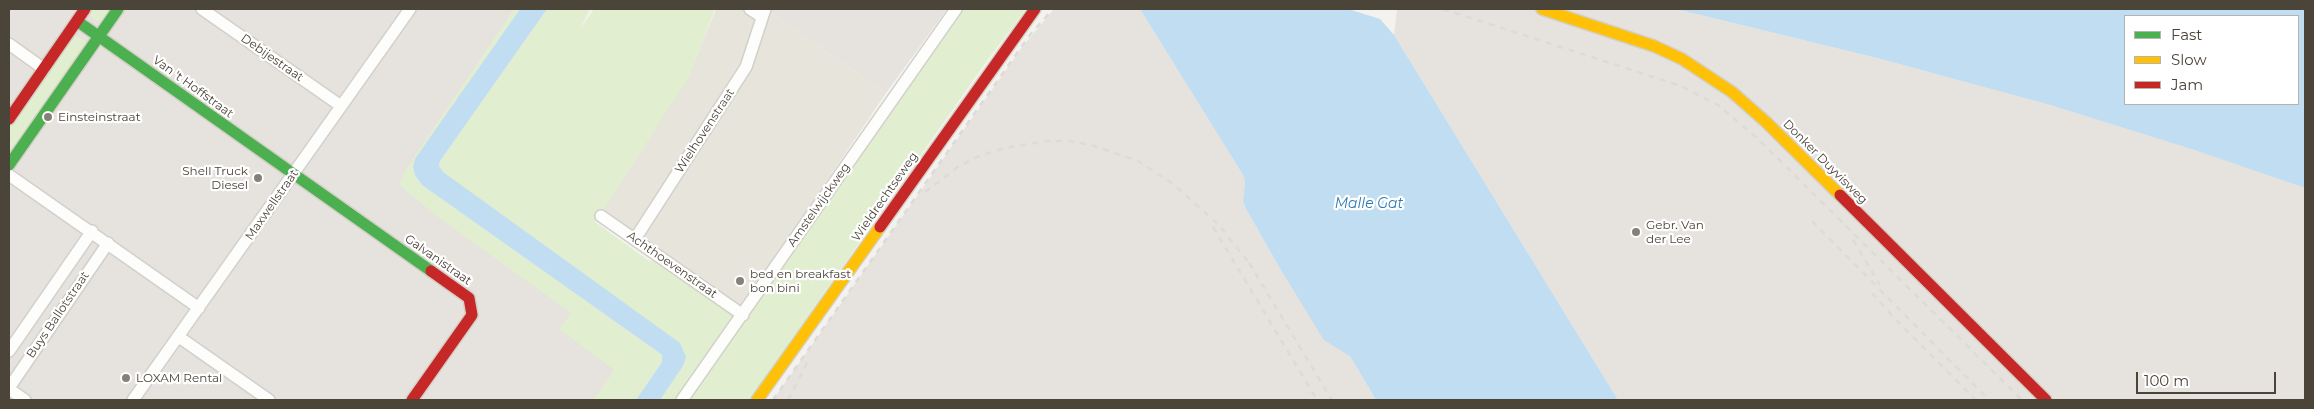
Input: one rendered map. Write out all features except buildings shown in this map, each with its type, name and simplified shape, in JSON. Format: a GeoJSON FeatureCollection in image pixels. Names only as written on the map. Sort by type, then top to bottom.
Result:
{"type":"FeatureCollection","features":[{"type":"Feature","properties":{"kind":"street"},"geometry":{"type":"LineString","coordinates":[[9,119],[85,9]]}},
{"type":"Feature","properties":{"kind":"street"},"geometry":{"type":"LineString","coordinates":[[9,165],[118,9]]}},
{"type":"Feature","properties":{"kind":"street","name":"Debijestraat"},"geometry":{"type":"LineString","coordinates":[[202,9],[341,106]]}},
{"type":"Feature","properties":{"kind":"street","name":"Maxwellstraat"},"geometry":{"type":"LineString","coordinates":[[133,400],[410,9]]}},
{"type":"Feature","properties":{"kind":"street","name":"Wielhovenstraat"},"geometry":{"type":"LineString","coordinates":[[635,239],[746,67],[763,12],[750,9]]}},
{"type":"Feature","properties":{"kind":"street","name":"Amstelwijckweg"},"geometry":{"type":"LineString","coordinates":[[682,400],[956,9]]}},
{"type":"Feature","properties":{"kind":"street","name":"Wieldrechtseweg"},"geometry":{"type":"LineString","coordinates":[[756,400],[1035,9]]}},
{"type":"Feature","properties":{"kind":"street","name":"Donker Duyvisweg"},"geometry":{"type":"LineString","coordinates":[[1542,9],[1654,46],[1682,59],[1732,92],[1766,122],[2046,400]]}},
{"type":"Feature","properties":{"kind":"street","name":"Van 't Hoffstraat"},"geometry":{"type":"LineString","coordinates":[[77,22],[292,175]]}},
{"type":"Feature","properties":{"kind":"street"},"geometry":{"type":"LineString","coordinates":[[9,44],[44,69]]}},
{"type":"Feature","properties":{"kind":"street"},"geometry":{"type":"LineString","coordinates":[[9,175],[199,308]]}},
{"type":"Feature","properties":{"kind":"street","name":"Galvanistraat"},"geometry":{"type":"LineString","coordinates":[[292,175],[469,298],[472,315],[412,400]]}},
{"type":"Feature","properties":{"kind":"street","name":"Achthoevenstraat"},"geometry":{"type":"LineString","coordinates":[[601,216],[743,315]]}},
{"type":"Feature","properties":{"kind":"street","name":"Buys Ballotstraat"},"geometry":{"type":"LineString","coordinates":[[9,351],[92,232]]}},
{"type":"Feature","properties":{"kind":"street","name":"Buys Ballotstraat"},"geometry":{"type":"LineString","coordinates":[[9,388],[108,243]]}},
{"type":"Feature","properties":{"kind":"street"},"geometry":{"type":"LineString","coordinates":[[179,336],[269,400]]}},
{"type":"Feature","properties":{"kind":"street"},"geometry":{"type":"LineString","coordinates":[[9,388],[25,400]]}},
{"type":"Feature","properties":{"kind":"shaded area"},"geometry":{"type":"Polygon","coordinates":[[[9,9],[517,9],[404,181],[638,353],[605,400],[9,400],[9,9]]]}},
{"type":"Feature","properties":{"kind":"shaded area"},"geometry":{"type":"Polygon","coordinates":[[[716,9],[772,9],[770,12],[886,93],[736,315],[594,217],[689,75],[716,9]]]}},
{"type":"Feature","properties":{"kind":"shaded area"},"geometry":{"type":"Polygon","coordinates":[[[772,9],[947,9],[886,93],[770,12],[772,9]]]}},
{"type":"Feature","properties":{"kind":"shaded area"},"geometry":{"type":"Polygon","coordinates":[[[1054,9],[1140,9],[1243,175],[1245,182],[1243,200],[1245,207],[1278,265],[1350,356],[1376,400],[773,400],[1023,46],[1054,9]]]}},
{"type":"Feature","properties":{"kind":"shaded area"},"geometry":{"type":"Polygon","coordinates":[[[1397,9],[1676,9],[1877,58],[2050,105],[2191,149],[2305,188],[2305,400],[1618,400],[1394,35],[1397,9]]]}},
{"type":"Feature","properties":{"kind":"shaded area"},"geometry":{"type":"Polygon","coordinates":[[[1429,22],[1439,40],[1433,43],[1423,26],[1429,22]]]}},
{"type":"Feature","properties":{"kind":"shaded area"},"geometry":{"type":"Polygon","coordinates":[[[1835,65],[1848,68],[1846,77],[1854,79],[1831,149],[1824,146],[1813,154],[1792,133],[1814,102],[1824,70],[1832,72],[1835,65]]]}},
{"type":"Feature","properties":{"kind":"shaded area"},"geometry":{"type":"Polygon","coordinates":[[[1869,72],[2012,111],[1953,292],[1939,279],[1985,138],[1982,136],[1985,128],[1954,115],[1949,115],[1950,113],[1946,111],[1945,113],[1883,95],[1880,103],[1866,99],[1860,102],[1869,72]]]}},
{"type":"Feature","properties":{"kind":"shaded area"},"geometry":{"type":"Polygon","coordinates":[[[91,243],[99,248],[9,378],[9,361],[91,243]]]}},
{"type":"Feature","properties":{"kind":"shaded area"},"geometry":{"type":"Polygon","coordinates":[[[1996,293],[2017,300],[2015,306],[1994,299],[1996,293]]]}},
{"type":"Feature","properties":{"kind":"shaded area"},"geometry":{"type":"Polygon","coordinates":[[[2075,307],[2081,309],[2072,335],[2066,333],[2075,307]]]}},
{"type":"Feature","properties":{"kind":"shaded area"},"geometry":{"type":"Polygon","coordinates":[[[1935,329],[2008,400],[1997,400],[1930,334],[1935,329]]]}},
{"type":"Feature","properties":{"kind":"shaded area"},"geometry":{"type":"Polygon","coordinates":[[[1901,337],[1967,400],[1924,400],[1879,357],[1901,337]]]}},
{"type":"Feature","properties":{"kind":"shaded area"},"geometry":{"type":"Polygon","coordinates":[[[2243,360],[2254,363],[2241,400],[2230,400],[2243,360]]]}},
{"type":"Feature","properties":{"kind":"shaded area"},"geometry":{"type":"Polygon","coordinates":[[[2078,390],[2088,400],[2063,400],[2067,395],[2078,390]]]}},
{"type":"Feature","properties":{"kind":"green space"},"geometry":{"type":"Polygon","coordinates":[[[92,9],[111,9],[103,20],[97,21],[91,17],[90,12],[92,9]]]}},
{"type":"Feature","properties":{"kind":"green space"},"geometry":{"type":"Polygon","coordinates":[[[514,9],[520,9],[415,159],[413,167],[415,175],[422,185],[662,355],[662,362],[636,400],[593,400],[614,370],[559,329],[571,313],[435,215],[399,185],[406,169],[514,9]]]}},
{"type":"Feature","properties":{"kind":"green space"},"geometry":{"type":"Polygon","coordinates":[[[547,9],[590,9],[580,29],[594,9],[715,9],[688,79],[595,222],[649,261],[655,260],[733,315],[734,320],[677,400],[660,400],[683,366],[679,343],[442,172],[439,166],[440,161],[547,9]]]}},
{"type":"Feature","properties":{"kind":"green space"},"geometry":{"type":"Polygon","coordinates":[[[962,9],[1026,9],[986,62],[749,400],[687,400],[962,9]]]}},
{"type":"Feature","properties":{"kind":"green space"},"geometry":{"type":"Polygon","coordinates":[[[77,36],[85,40],[86,46],[9,159],[9,127],[72,37],[77,36]]]}},
{"type":"Feature","properties":{"kind":"water"},"geometry":{"type":"Polygon","coordinates":[[[520,9],[547,9],[440,161],[439,166],[443,172],[680,343],[686,357],[683,366],[660,400],[636,400],[662,362],[662,355],[422,185],[415,175],[413,167],[415,159],[520,9]]]}},
{"type":"Feature","properties":{"kind":"water","name":"Malle Gat"},"geometry":{"type":"Polygon","coordinates":[[[1140,9],[1348,9],[1380,19],[1394,35],[1618,400],[1376,400],[1350,356],[1324,340],[1278,265],[1245,207],[1243,200],[1245,182],[1243,175],[1140,9]]]}},
{"type":"Feature","properties":{"kind":"water"},"geometry":{"type":"Polygon","coordinates":[[[1676,9],[2305,9],[2305,188],[2191,149],[2050,105],[1877,58],[1676,9]]]}},
{"type":"Feature","properties":{"kind":"railway"},"geometry":{"type":"LineString","coordinates":[[773,400],[1029,36],[1053,9]]}},
{"type":"Feature","properties":{"kind":"railway"},"geometry":{"type":"LineString","coordinates":[[1443,9],[1681,86],[1718,105],[1756,137],[2022,400]]}},
{"type":"Feature","properties":{"kind":"railway"},"geometry":{"type":"LineString","coordinates":[[925,192],[958,167],[979,156],[1004,148],[1047,141],[1069,141],[1091,145],[1138,161],[1173,184],[1218,224],[1253,268]]}},
{"type":"Feature","properties":{"kind":"railway"},"geometry":{"type":"LineString","coordinates":[[1812,221],[1989,400]]}},
{"type":"Feature","properties":{"kind":"railway"},"geometry":{"type":"LineString","coordinates":[[1213,227],[1317,400]]}},
{"type":"Feature","properties":{"kind":"railway"},"geometry":{"type":"LineString","coordinates":[[1853,240],[1880,285]]}},
{"type":"Feature","properties":{"kind":"railway"},"geometry":{"type":"LineString","coordinates":[[1249,263],[1332,400]]}},
{"type":"Feature","properties":{"kind":"railway"},"geometry":{"type":"LineString","coordinates":[[1872,293],[1898,322],[1976,400]]}},
{"type":"Feature","properties":{"kind":"railway"},"geometry":{"type":"LineString","coordinates":[[788,400],[808,361]]}},
{"type":"Feature","properties":{"kind":"traffic: fast"},"geometry":{"type":"LineString","coordinates":[[9,165],[118,9]]}},
{"type":"Feature","properties":{"kind":"traffic: fast"},"geometry":{"type":"LineString","coordinates":[[77,21],[431,271]]}},
{"type":"Feature","properties":{"kind":"traffic: slow"},"geometry":{"type":"LineString","coordinates":[[1542,9],[1654,46],[1682,59],[1732,92],[1766,122],[1840,195]]}},
{"type":"Feature","properties":{"kind":"traffic: slow"},"geometry":{"type":"LineString","coordinates":[[757,400],[880,227]]}},
{"type":"Feature","properties":{"kind":"traffic: jam"},"geometry":{"type":"LineString","coordinates":[[9,119],[85,9]]}},
{"type":"Feature","properties":{"kind":"traffic: jam"},"geometry":{"type":"LineString","coordinates":[[880,227],[1035,9]]}},
{"type":"Feature","properties":{"kind":"traffic: jam"},"geometry":{"type":"LineString","coordinates":[[1840,195],[2046,400]]}},
{"type":"Feature","properties":{"kind":"traffic: jam"},"geometry":{"type":"LineString","coordinates":[[412,400],[472,315],[469,298],[431,271]]}},
{"type":"Feature","properties":{"kind":"place","name":"Einsteinstraat"},"geometry":{"type":"Point","coordinates":[48,117]}},
{"type":"Feature","properties":{"kind":"place","name":"Shell Truck Diesel"},"geometry":{"type":"Point","coordinates":[258,178]}},
{"type":"Feature","properties":{"kind":"place","name":"Gebr. Van der Lee"},"geometry":{"type":"Point","coordinates":[1636,232]}},
{"type":"Feature","properties":{"kind":"place","name":"bed en breakfast bon bini"},"geometry":{"type":"Point","coordinates":[740,281]}},
{"type":"Feature","properties":{"kind":"place","name":"LOXAM Rental"},"geometry":{"type":"Point","coordinates":[126,378]}}]}
